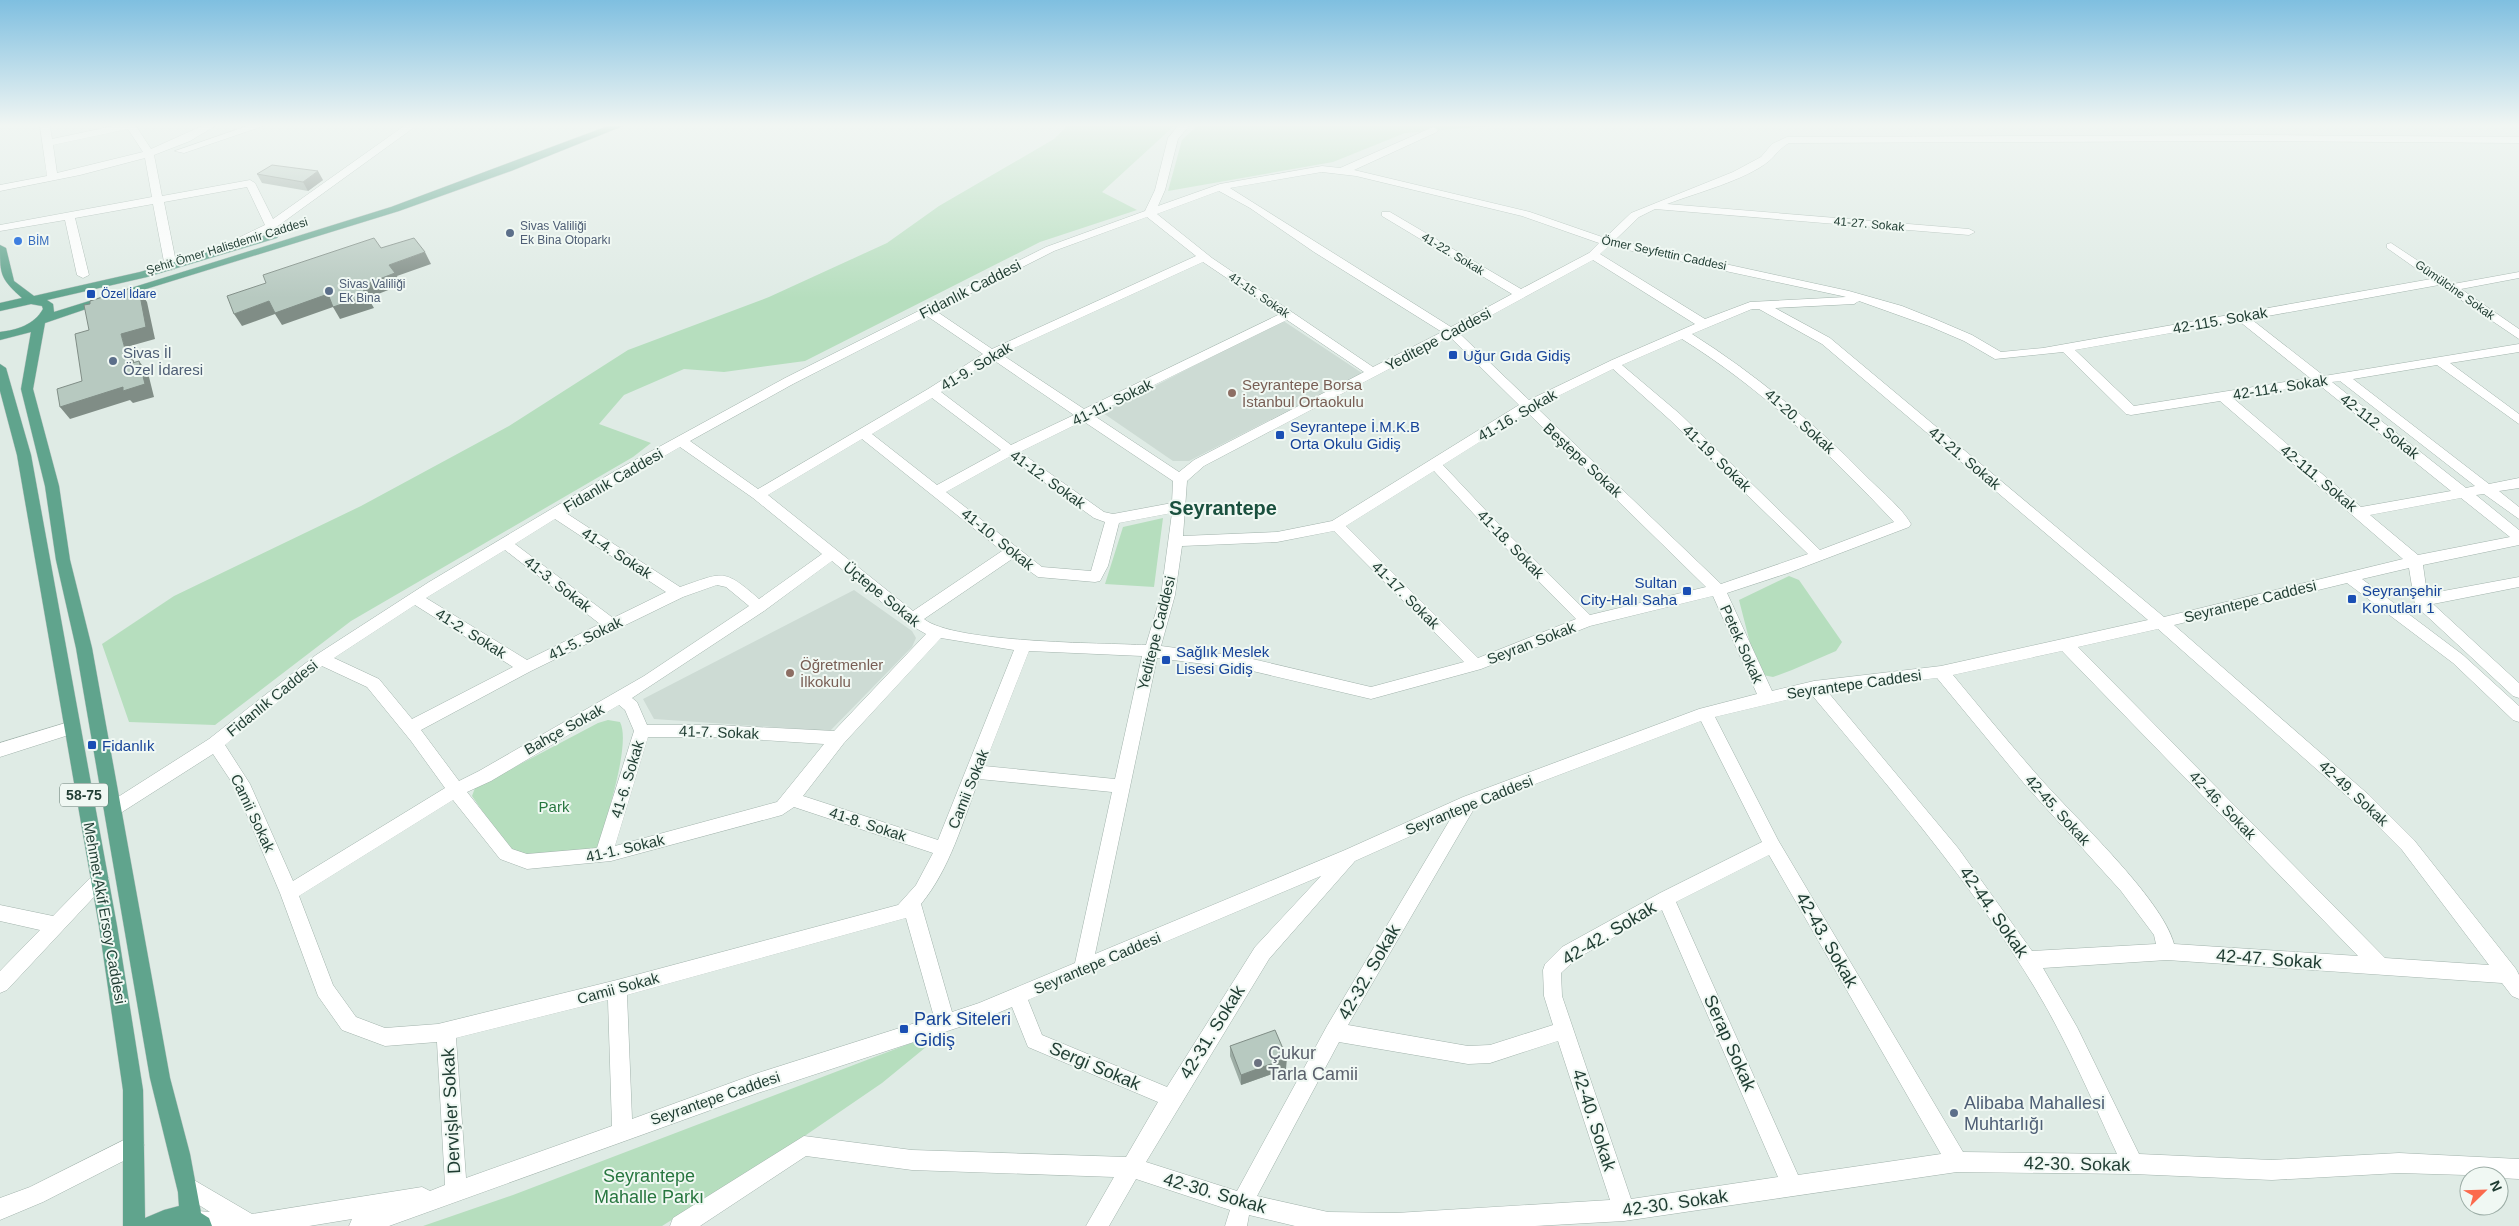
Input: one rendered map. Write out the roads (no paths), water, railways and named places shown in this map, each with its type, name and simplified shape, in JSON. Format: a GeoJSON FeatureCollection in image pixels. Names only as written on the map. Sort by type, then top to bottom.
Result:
{"type":"FeatureCollection","features":[{"type":"Feature","properties":{"kind":"main road","name":"Şehit Ömer Halisdemir Caddesi"},"geometry":{"type":"LineString","coordinates":[[0,307],[66,294],[171,267],[342,216],[443,183]]}},
{"type":"Feature","properties":{"kind":"main road","name":"Şehit Ömer Halisdemir Caddesi"},"geometry":{"type":"LineString","coordinates":[[0,336],[18,332],[92,300],[443,193],[469,183]]}},
{"type":"Feature","properties":{"kind":"main road"},"geometry":{"type":"LineString","coordinates":[[0,248],[9,282],[32,300],[47,304],[47,314],[40,321]]}},
{"type":"Feature","properties":{"kind":"main road","name":"Mehmet Akif Ersoy Caddesi"},"geometry":{"type":"LineString","coordinates":[[40,321],[27,389],[52,486],[63,560],[84,648],[160,1078],[197,1222]]}},
{"type":"Feature","properties":{"kind":"main road","name":"Mehmet Akif Ersoy Caddesi"},"geometry":{"type":"LineString","coordinates":[[0,368],[24,454],[100,879],[133,1090],[134,1226]]}},
{"type":"Feature","properties":{"kind":"main road"},"geometry":{"type":"LineString","coordinates":[[152,1226],[175,1217],[197,1222]]}},
{"type":"Feature","properties":{"kind":"street"},"geometry":{"type":"LineString","coordinates":[[0,188],[23,183]]}},
{"type":"Feature","properties":{"kind":"street"},"geometry":{"type":"LineString","coordinates":[[155,183],[171,267]]}},
{"type":"Feature","properties":{"kind":"street"},"geometry":{"type":"LineString","coordinates":[[0,228],[158,198],[249,183]]}},
{"type":"Feature","properties":{"kind":"street"},"geometry":{"type":"LineString","coordinates":[[250,183],[271,226]]}},
{"type":"Feature","properties":{"kind":"street"},"geometry":{"type":"LineString","coordinates":[[211,254],[271,226],[331,183]]}},
{"type":"Feature","properties":{"kind":"street"},"geometry":{"type":"LineString","coordinates":[[1149,213],[1162,183]]}},
{"type":"Feature","properties":{"kind":"street","name":"Ömer Seyfettin Caddesi"},"geometry":{"type":"LineString","coordinates":[[1149,213],[1220,187],[1241,183]]}},
{"type":"Feature","properties":{"kind":"street","name":"Ömer Seyfettin Caddesi"},"geometry":{"type":"LineString","coordinates":[[1394,183],[1526,214],[1606,242],[1737,269],[1867,300],[1898,309],[1959,334],[1999,356]]}},
{"type":"Feature","properties":{"kind":"street","name":"Yeditepe Caddesi"},"geometry":{"type":"LineString","coordinates":[[1082,969],[1121,786],[1152,652],[1168,595],[1179,507],[1180,480],[1199,463],[1451,332],[1593,254],[1635,215],[1650,207],[1713,183]]}},
{"type":"Feature","properties":{"kind":"street","name":"Beştepe Sokak"},"geometry":{"type":"LineString","coordinates":[[1220,187],[1254,206],[1318,250],[1451,332],[1526,407],[1603,477],[1718,590]]}},
{"type":"Feature","properties":{"kind":"street","name":"41-27. Sokak"},"geometry":{"type":"LineString","coordinates":[[1650,207],[1682,208],[1968,232]]}},
{"type":"Feature","properties":{"kind":"street","name":"41-15. Sokak"},"geometry":{"type":"LineString","coordinates":[[1149,213],[1204,257],[1373,373]]}},
{"type":"Feature","properties":{"kind":"street","name":"Fidanlık Caddesi"},"geometry":{"type":"LineString","coordinates":[[112,809],[215,744],[321,659],[415,598],[505,543],[681,441],[789,381],[1050,249],[1149,213]]}},
{"type":"Feature","properties":{"kind":"street","name":"41-22. Sokak"},"geometry":{"type":"LineString","coordinates":[[1386,214],[1520,294]]}},
{"type":"Feature","properties":{"kind":"street"},"geometry":{"type":"LineString","coordinates":[[69,215],[83,275]]}},
{"type":"Feature","properties":{"kind":"street","name":"Gümülcine Sokak"},"geometry":{"type":"LineString","coordinates":[[2391,246],[2517,332]]}},
{"type":"Feature","properties":{"kind":"street"},"geometry":{"type":"LineString","coordinates":[[1593,254],[1704,324]]}},
{"type":"Feature","properties":{"kind":"street","name":"41-9. Sokak"},"geometry":{"type":"LineString","coordinates":[[758,495],[932,392],[992,352],[1204,257]]}},
{"type":"Feature","properties":{"kind":"street","name":"42-115. Sokak"},"geometry":{"type":"LineString","coordinates":[[1999,356],[2066,348],[2240,316],[2445,284],[2519,275]]}},
{"type":"Feature","properties":{"kind":"street","name":"41-16. Sokak"},"geometry":{"type":"LineString","coordinates":[[1175,541],[1272,538],[1317,531],[1337,525],[1436,465],[1526,407],[1614,364],[1704,324],[1750,306],[1867,300]]}},
{"type":"Feature","properties":{"kind":"street","name":"41-21. Sokak"},"geometry":{"type":"LineString","coordinates":[[1760,305],[1826,341],[2161,623]]}},
{"type":"Feature","properties":{"kind":"street"},"geometry":{"type":"LineString","coordinates":[[927,311],[992,352],[1180,480]]}},
{"type":"Feature","properties":{"kind":"street","name":"41-11. Sokak"},"geometry":{"type":"LineString","coordinates":[[938,490],[1010,452],[1288,315]]}},
{"type":"Feature","properties":{"kind":"street","name":"42-112. Sokak"},"geometry":{"type":"LineString","coordinates":[[2240,316],[2519,538]]}},
{"type":"Feature","properties":{"kind":"street","name":"41-20. Sokak"},"geometry":{"type":"LineString","coordinates":[[1683,334],[1742,370],[1778,400],[1840,458],[1904,524]]}},
{"type":"Feature","properties":{"kind":"street","name":"42-114. Sokak"},"geometry":{"type":"LineString","coordinates":[[2066,348],[2131,411],[2519,348]]}},
{"type":"Feature","properties":{"kind":"street"},"geometry":{"type":"LineString","coordinates":[[2439,361],[2519,420]]}},
{"type":"Feature","properties":{"kind":"street","name":"41-19. Sokak"},"geometry":{"type":"LineString","coordinates":[[1614,364],[1675,417],[1817,556]]}},
{"type":"Feature","properties":{"kind":"street","name":"42-112. Sokak"},"geometry":{"type":"LineString","coordinates":[[2343,377],[2519,514]]}},
{"type":"Feature","properties":{"kind":"street","name":"41-12. Sokak"},"geometry":{"type":"LineString","coordinates":[[932,392],[1010,452],[1099,515],[1113,519]]}},
{"type":"Feature","properties":{"kind":"street","name":"42-111. Sokak"},"geometry":{"type":"LineString","coordinates":[[2222,396],[2415,561]]}},
{"type":"Feature","properties":{"kind":"street","name":"41-10. Sokak"},"geometry":{"type":"LineString","coordinates":[[863,432],[938,490],[1038,572],[1096,577],[1101,566],[1113,519]]}},
{"type":"Feature","properties":{"kind":"street","name":"Üçtepe Sokak"},"geometry":{"type":"LineString","coordinates":[[681,441],[758,495],[925,628],[955,636],[1024,645],[1152,652]]}},
{"type":"Feature","properties":{"kind":"street","name":"41-18. Sokak"},"geometry":{"type":"LineString","coordinates":[[1436,465],[1502,536],[1587,621]]}},
{"type":"Feature","properties":{"kind":"street"},"geometry":{"type":"LineString","coordinates":[[2359,512],[2519,483]]}},
{"type":"Feature","properties":{"kind":"street"},"geometry":{"type":"LineString","coordinates":[[1113,519],[1179,507]]}},
{"type":"Feature","properties":{"kind":"street","name":"41-4. Sokak"},"geometry":{"type":"LineString","coordinates":[[556,513],[678,593]]}},
{"type":"Feature","properties":{"kind":"street","name":"Seyran Sokak"},"geometry":{"type":"LineString","coordinates":[[1152,652],[1244,663],[1371,693],[1476,664],[1587,621],[1718,590],[1784,569],[1904,524]]}},
{"type":"Feature","properties":{"kind":"street","name":"41-17. Sokak"},"geometry":{"type":"LineString","coordinates":[[1337,525],[1476,664]]}},
{"type":"Feature","properties":{"kind":"street","name":"Seyrantepe Caddesi"},"geometry":{"type":"LineString","coordinates":[[360,1226],[758,1083],[1018,996],[1469,802],[1705,714],[1814,687],[1941,672],[2161,623],[2348,576],[2519,538]]}},
{"type":"Feature","properties":{"kind":"street","name":"41-3. Sokak"},"geometry":{"type":"LineString","coordinates":[[505,543],[611,625]]}},
{"type":"Feature","properties":{"kind":"street"},"geometry":{"type":"LineString","coordinates":[[912,619],[1013,552]]}},
{"type":"Feature","properties":{"kind":"street","name":"Bahçe Sokak"},"geometry":{"type":"LineString","coordinates":[[289,893],[455,790],[485,776],[509,760],[650,680],[832,554]]}},
{"type":"Feature","properties":{"kind":"street"},"geometry":{"type":"LineString","coordinates":[[2415,561],[2420,601],[2519,692]]}},
{"type":"Feature","properties":{"kind":"street"},"geometry":{"type":"LineString","coordinates":[[2348,576],[2458,659],[2519,716]]}},
{"type":"Feature","properties":{"kind":"street","name":"41-5. Sokak"},"geometry":{"type":"LineString","coordinates":[[410,728],[526,667],[678,593],[716,580],[730,582],[758,607]]}},
{"type":"Feature","properties":{"kind":"street"},"geometry":{"type":"LineString","coordinates":[[2420,601],[2519,582]]}},
{"type":"Feature","properties":{"kind":"street","name":"Petek Sokak"},"geometry":{"type":"LineString","coordinates":[[1718,590],[1767,698]]}},
{"type":"Feature","properties":{"kind":"street","name":"41-2. Sokak"},"geometry":{"type":"LineString","coordinates":[[415,598],[526,667]]}},
{"type":"Feature","properties":{"kind":"street","name":"42-49. Sokak"},"geometry":{"type":"LineString","coordinates":[[2161,623],[2363,800],[2408,845],[2514,983]]}},
{"type":"Feature","properties":{"kind":"street","name":"41-1. Sokak"},"geometry":{"type":"LineString","coordinates":[[321,659],[373,683],[410,728],[455,790],[506,854],[527,862],[603,855],[782,808],[838,738],[938,631]]}},
{"type":"Feature","properties":{"kind":"street","name":"42-46. Sokak"},"geometry":{"type":"LineString","coordinates":[[2065,644],[2381,966]]}},
{"type":"Feature","properties":{"kind":"street","name":"Camii Sokak"},"geometry":{"type":"LineString","coordinates":[[215,744],[242,784],[289,893],[326,990],[349,1024],[385,1037],[446,1031],[618,989],[904,911],[922,890],[944,849],[976,772],[1024,645]]}},
{"type":"Feature","properties":{"kind":"street","name":"42-45. Sokak"},"geometry":{"type":"LineString","coordinates":[[1941,672],[2033,782],[2127,886],[2162,932],[2167,952]]}},
{"type":"Feature","properties":{"kind":"street","name":"42-44. Sokak"},"geometry":{"type":"LineString","coordinates":[[1814,687],[1920,813],[1979,889],[2028,960],[2083,1058],[2133,1164]]}},
{"type":"Feature","properties":{"kind":"street"},"geometry":{"type":"LineString","coordinates":[[619,698],[631,706],[642,731]]}},
{"type":"Feature","properties":{"kind":"street","name":"42-43. Sokak"},"geometry":{"type":"LineString","coordinates":[[1705,714],[1772,845],[1957,1162]]}},
{"type":"Feature","properties":{"kind":"street"},"geometry":{"type":"LineString","coordinates":[[0,750],[72,727]]}},
{"type":"Feature","properties":{"kind":"street","name":"41-7. Sokak"},"geometry":{"type":"LineString","coordinates":[[642,731],[718,731],[838,738]]}},
{"type":"Feature","properties":{"kind":"street","name":"41-6. Sokak"},"geometry":{"type":"LineString","coordinates":[[603,855],[642,731]]}},
{"type":"Feature","properties":{"kind":"street"},"geometry":{"type":"LineString","coordinates":[[976,772],[1121,786]]}},
{"type":"Feature","properties":{"kind":"street","name":"41-8. Sokak"},"geometry":{"type":"LineString","coordinates":[[791,799],[944,849]]}},
{"type":"Feature","properties":{"kind":"street","name":"42-32. Sokak"},"geometry":{"type":"LineString","coordinates":[[1236,1226],[1242,1203],[1334,1032],[1469,802]]}},
{"type":"Feature","properties":{"kind":"street","name":"42-42. Sokak"},"geometry":{"type":"LineString","coordinates":[[1564,1030],[1553,996],[1552,970],[1569,953],[1666,899],[1772,845]]}},
{"type":"Feature","properties":{"kind":"street","name":"42-31. Sokak"},"geometry":{"type":"LineString","coordinates":[[1097,1226],[1171,1098],[1262,953],[1351,854]]}},
{"type":"Feature","properties":{"kind":"street"},"geometry":{"type":"LineString","coordinates":[[0,984],[100,879]]}},
{"type":"Feature","properties":{"kind":"street","name":"Serap Sokak"},"geometry":{"type":"LineString","coordinates":[[1666,899],[1793,1187]]}},
{"type":"Feature","properties":{"kind":"street"},"geometry":{"type":"LineString","coordinates":[[911,902],[945,1022]]}},
{"type":"Feature","properties":{"kind":"street"},"geometry":{"type":"LineString","coordinates":[[0,913],[55,925]]}},
{"type":"Feature","properties":{"kind":"street","name":"42-47. Sokak"},"geometry":{"type":"LineString","coordinates":[[2028,960],[2167,952],[2381,966],[2514,983]]}},
{"type":"Feature","properties":{"kind":"street"},"geometry":{"type":"LineString","coordinates":[[618,989],[622,1131]]}},
{"type":"Feature","properties":{"kind":"street","name":"Sergi Sokak"},"geometry":{"type":"LineString","coordinates":[[1018,996],[1035,1041],[1171,1098]]}},
{"type":"Feature","properties":{"kind":"street"},"geometry":{"type":"LineString","coordinates":[[1334,1032],[1468,1055],[1490,1054],[1564,1030]]}},
{"type":"Feature","properties":{"kind":"street","name":"42-40. Sokak"},"geometry":{"type":"LineString","coordinates":[[1564,1030],[1624,1210]]}},
{"type":"Feature","properties":{"kind":"street","name":"Dervişler Sokak"},"geometry":{"type":"LineString","coordinates":[[446,1031],[456,1191]]}},
{"type":"Feature","properties":{"kind":"street"},"geometry":{"type":"LineString","coordinates":[[0,1209],[36,1195],[134,1144]]}},
{"type":"Feature","properties":{"kind":"street","name":"42-30. Sokak"},"geometry":{"type":"LineString","coordinates":[[681,1226],[804,1146],[912,1160],[1130,1167],[1242,1203],[1328,1223],[1397,1225],[1624,1210],[1957,1162],[2133,1164],[2272,1170],[2399,1163],[2519,1169]]}},
{"type":"Feature","properties":{"kind":"street"},"geometry":{"type":"LineString","coordinates":[[187,1186],[250,1225]]}},
{"type":"Feature","properties":{"kind":"street","name":"Seyrantepe Caddesi"},"geometry":{"type":"LineString","coordinates":[[197,1222],[250,1225],[456,1191]]}},
{"type":"Feature","properties":{"kind":"place","name":"Sivas Valiliği Ek Bina Otoparkı"},"geometry":{"type":"Point","coordinates":[510,233]}},
{"type":"Feature","properties":{"kind":"place","name":"BİM"},"geometry":{"type":"Point","coordinates":[18,241]}},
{"type":"Feature","properties":{"kind":"place","name":"Sivas Valiliği Ek Bina"},"geometry":{"type":"Point","coordinates":[329,291]}},
{"type":"Feature","properties":{"kind":"place","name":"Özel İdare"},"geometry":{"type":"Point","coordinates":[91,294]}},
{"type":"Feature","properties":{"kind":"place","name":"Uğur Gıda Gidiş"},"geometry":{"type":"Point","coordinates":[1453,355]}},
{"type":"Feature","properties":{"kind":"place","name":"Sivas İl Özel İdaresi"},"geometry":{"type":"Point","coordinates":[113,361]}},
{"type":"Feature","properties":{"kind":"place","name":"Seyrantepe Borsa İstanbul Ortaokulu"},"geometry":{"type":"Point","coordinates":[1232,393]}},
{"type":"Feature","properties":{"kind":"place","name":"Seyrantepe İ.M.K.B Orta Okulu Gidiş"},"geometry":{"type":"Point","coordinates":[1280,435]}},
{"type":"Feature","properties":{"kind":"place","name":"Sultan City-Halı Saha"},"geometry":{"type":"Point","coordinates":[1687,591]}},
{"type":"Feature","properties":{"kind":"place","name":"Seyranşehir Konutları 1"},"geometry":{"type":"Point","coordinates":[2352,599]}},
{"type":"Feature","properties":{"kind":"place","name":"Sağlık Meslek Lisesi Gidiş"},"geometry":{"type":"Point","coordinates":[1166,660]}},
{"type":"Feature","properties":{"kind":"place","name":"Öğretmenler İlkokulu"},"geometry":{"type":"Point","coordinates":[790,673]}},
{"type":"Feature","properties":{"kind":"place","name":"Fidanlık"},"geometry":{"type":"Point","coordinates":[92,745]}},
{"type":"Feature","properties":{"kind":"place","name":"Park Siteleri Gidiş"},"geometry":{"type":"Point","coordinates":[904,1029]}},
{"type":"Feature","properties":{"kind":"place","name":"Çukur Tarla Camii"},"geometry":{"type":"Point","coordinates":[1258,1063]}},
{"type":"Feature","properties":{"kind":"place","name":"Alibaba Mahallesi Muhtarlığı"},"geometry":{"type":"Point","coordinates":[1954,1113]}},
{"type":"Feature","properties":{"kind":"district","name":"Seyrantepe"},"geometry":{"type":"Point","coordinates":[1223,508]}},
{"type":"Feature","properties":{"kind":"park label","name":"Park"},"geometry":{"type":"Point","coordinates":[554,806]}},
{"type":"Feature","properties":{"kind":"park label","name":"Seyrantepe Mahalle Parkı"},"geometry":{"type":"Point","coordinates":[649,1186]}}]}
